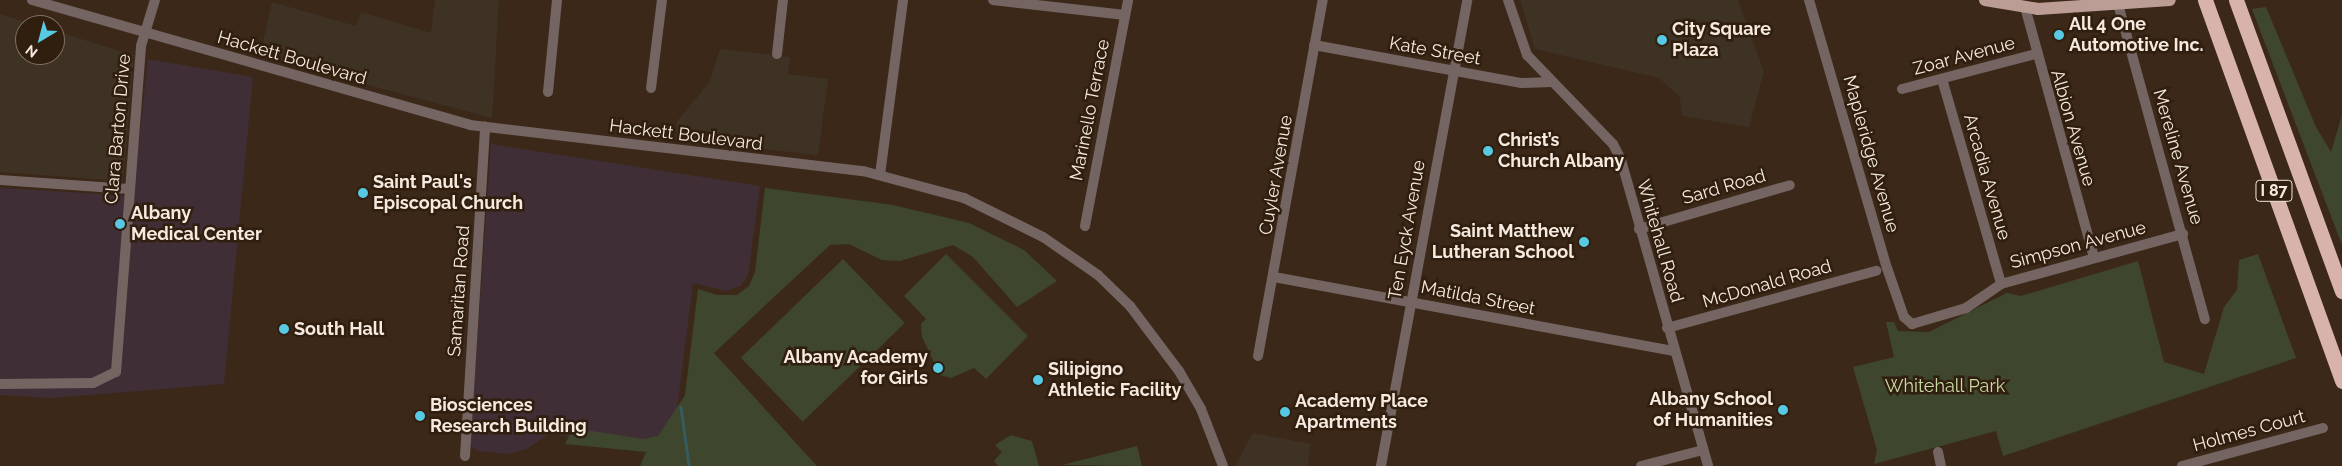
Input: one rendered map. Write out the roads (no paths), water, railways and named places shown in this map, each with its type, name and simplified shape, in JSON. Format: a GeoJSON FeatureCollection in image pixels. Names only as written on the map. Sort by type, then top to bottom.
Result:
{"type":"FeatureCollection","features":[{"type":"Feature","properties":{"kind":"highway","name":"I 87"},"geometry":{"type":"LineString","coordinates":[[2205,0],[2342,381]]}},
{"type":"Feature","properties":{"kind":"highway","name":"I 87"},"geometry":{"type":"LineString","coordinates":[[2236,0],[2342,291]]}},
{"type":"Feature","properties":{"kind":"main road"},"geometry":{"type":"LineString","coordinates":[[1985,0],[2025,7],[2118,4],[2169,0]]}},
{"type":"Feature","properties":{"kind":"street","name":"Hackett Boulevard"},"geometry":{"type":"LineString","coordinates":[[32,0],[485,127],[880,175],[964,198],[1010,219],[1098,276],[1150,329],[1180,371],[1201,409],[1223,466]]}},
{"type":"Feature","properties":{"kind":"street","name":"Clara Barton Drive"},"geometry":{"type":"LineString","coordinates":[[0,384],[93,383],[112,377],[118,364],[128,189],[141,46],[147,32],[155,0]]}},
{"type":"Feature","properties":{"kind":"street"},"geometry":{"type":"LineString","coordinates":[[548,92],[557,0]]}},
{"type":"Feature","properties":{"kind":"street"},"geometry":{"type":"LineString","coordinates":[[650,88],[662,0]]}},
{"type":"Feature","properties":{"kind":"street"},"geometry":{"type":"LineString","coordinates":[[777,54],[783,0]]}},
{"type":"Feature","properties":{"kind":"street"},"geometry":{"type":"LineString","coordinates":[[880,175],[903,0]]}},
{"type":"Feature","properties":{"kind":"street"},"geometry":{"type":"LineString","coordinates":[[993,0],[1125,15]]}},
{"type":"Feature","properties":{"kind":"street","name":"Marinello Terrace"},"geometry":{"type":"LineString","coordinates":[[1085,226],[1128,0]]}},
{"type":"Feature","properties":{"kind":"street","name":"Cuyler Avenue"},"geometry":{"type":"LineString","coordinates":[[1258,356],[1274,277],[1322,0]]}},
{"type":"Feature","properties":{"kind":"street","name":"Ten Eyck Avenue"},"geometry":{"type":"LineString","coordinates":[[1381,466],[1467,0]]}},
{"type":"Feature","properties":{"kind":"street","name":"Whitehall Road"},"geometry":{"type":"LineString","coordinates":[[1508,0],[1520,44],[1551,82],[1613,144],[1708,466]]}},
{"type":"Feature","properties":{"kind":"street","name":"Mapleridge Avenue"},"geometry":{"type":"LineString","coordinates":[[1809,0],[1904,318]]}},
{"type":"Feature","properties":{"kind":"street","name":"Mereline Avenue"},"geometry":{"type":"LineString","coordinates":[[2118,4],[2183,234],[2204,319]]}},
{"type":"Feature","properties":{"kind":"street","name":"Albion Avenue"},"geometry":{"type":"LineString","coordinates":[[2025,7],[2035,54],[2094,257]]}},
{"type":"Feature","properties":{"kind":"street","name":"Kate Street"},"geometry":{"type":"LineString","coordinates":[[1314,45],[1522,83],[1551,82]]}},
{"type":"Feature","properties":{"kind":"street","name":"Zoar Avenue"},"geometry":{"type":"LineString","coordinates":[[1902,89],[2035,54]]}},
{"type":"Feature","properties":{"kind":"street","name":"Arcadia Avenue"},"geometry":{"type":"LineString","coordinates":[[1942,79],[2001,284]]}},
{"type":"Feature","properties":{"kind":"street","name":"Samaritan Road"},"geometry":{"type":"LineString","coordinates":[[465,456],[485,127]]}},
{"type":"Feature","properties":{"kind":"street"},"geometry":{"type":"LineString","coordinates":[[0,180],[128,189]]}},
{"type":"Feature","properties":{"kind":"street","name":"Sard Road"},"geometry":{"type":"LineString","coordinates":[[1639,229],[1790,185]]}},
{"type":"Feature","properties":{"kind":"street","name":"Simpson Avenue"},"geometry":{"type":"LineString","coordinates":[[1904,318],[1912,324],[1953,314],[2001,284],[2183,234]]}},
{"type":"Feature","properties":{"kind":"street","name":"McDonald Road"},"geometry":{"type":"LineString","coordinates":[[1668,328],[1876,271]]}},
{"type":"Feature","properties":{"kind":"street","name":"Matilda Street"},"geometry":{"type":"LineString","coordinates":[[1274,277],[1674,351]]}},
{"type":"Feature","properties":{"kind":"street","name":"Holmes Court"},"geometry":{"type":"LineString","coordinates":[[2182,466],[2323,428]]}},
{"type":"Feature","properties":{"kind":"street"},"geometry":{"type":"LineString","coordinates":[[1641,466],[1703,450]]}},
{"type":"Feature","properties":{"kind":"street"},"geometry":{"type":"LineString","coordinates":[[1938,452],[1942,466]]}},
{"type":"Feature","properties":{"kind":"waterway"},"geometry":{"type":"LineString","coordinates":[[681,407],[689,465]]}},
{"type":"Feature","properties":{"kind":"place","name":"All 4 One Automotive Inc."},"geometry":{"type":"Point","coordinates":[2059,35]}},
{"type":"Feature","properties":{"kind":"place","name":"City Square Plaza"},"geometry":{"type":"Point","coordinates":[1662,40]}},
{"type":"Feature","properties":{"kind":"place","name":"Christ’s Church Albany"},"geometry":{"type":"Point","coordinates":[1488,151]}},
{"type":"Feature","properties":{"kind":"place","name":"Saint Paul's Episcopal Church"},"geometry":{"type":"Point","coordinates":[363,193]}},
{"type":"Feature","properties":{"kind":"place","name":"Albany Medical Center"},"geometry":{"type":"Point","coordinates":[120,224]}},
{"type":"Feature","properties":{"kind":"place","name":"Saint Matthew Lutheran School"},"geometry":{"type":"Point","coordinates":[1584,242]}},
{"type":"Feature","properties":{"kind":"place","name":"South Hall"},"geometry":{"type":"Point","coordinates":[284,329]}},
{"type":"Feature","properties":{"kind":"place","name":"Albany Academy for Girls"},"geometry":{"type":"Point","coordinates":[938,368]}},
{"type":"Feature","properties":{"kind":"place","name":"Silipigno Athletic Facility"},"geometry":{"type":"Point","coordinates":[1038,380]}},
{"type":"Feature","properties":{"kind":"place","name":"Albany School of Humanities"},"geometry":{"type":"Point","coordinates":[1783,410]}},
{"type":"Feature","properties":{"kind":"place","name":"Academy Place Apartments"},"geometry":{"type":"Point","coordinates":[1285,412]}},
{"type":"Feature","properties":{"kind":"place","name":"Biosciences Research Building"},"geometry":{"type":"Point","coordinates":[420,416]}},
{"type":"Feature","properties":{"kind":"park label","name":"Whitehall Park"},"geometry":{"type":"Point","coordinates":[1945,386]}}]}
